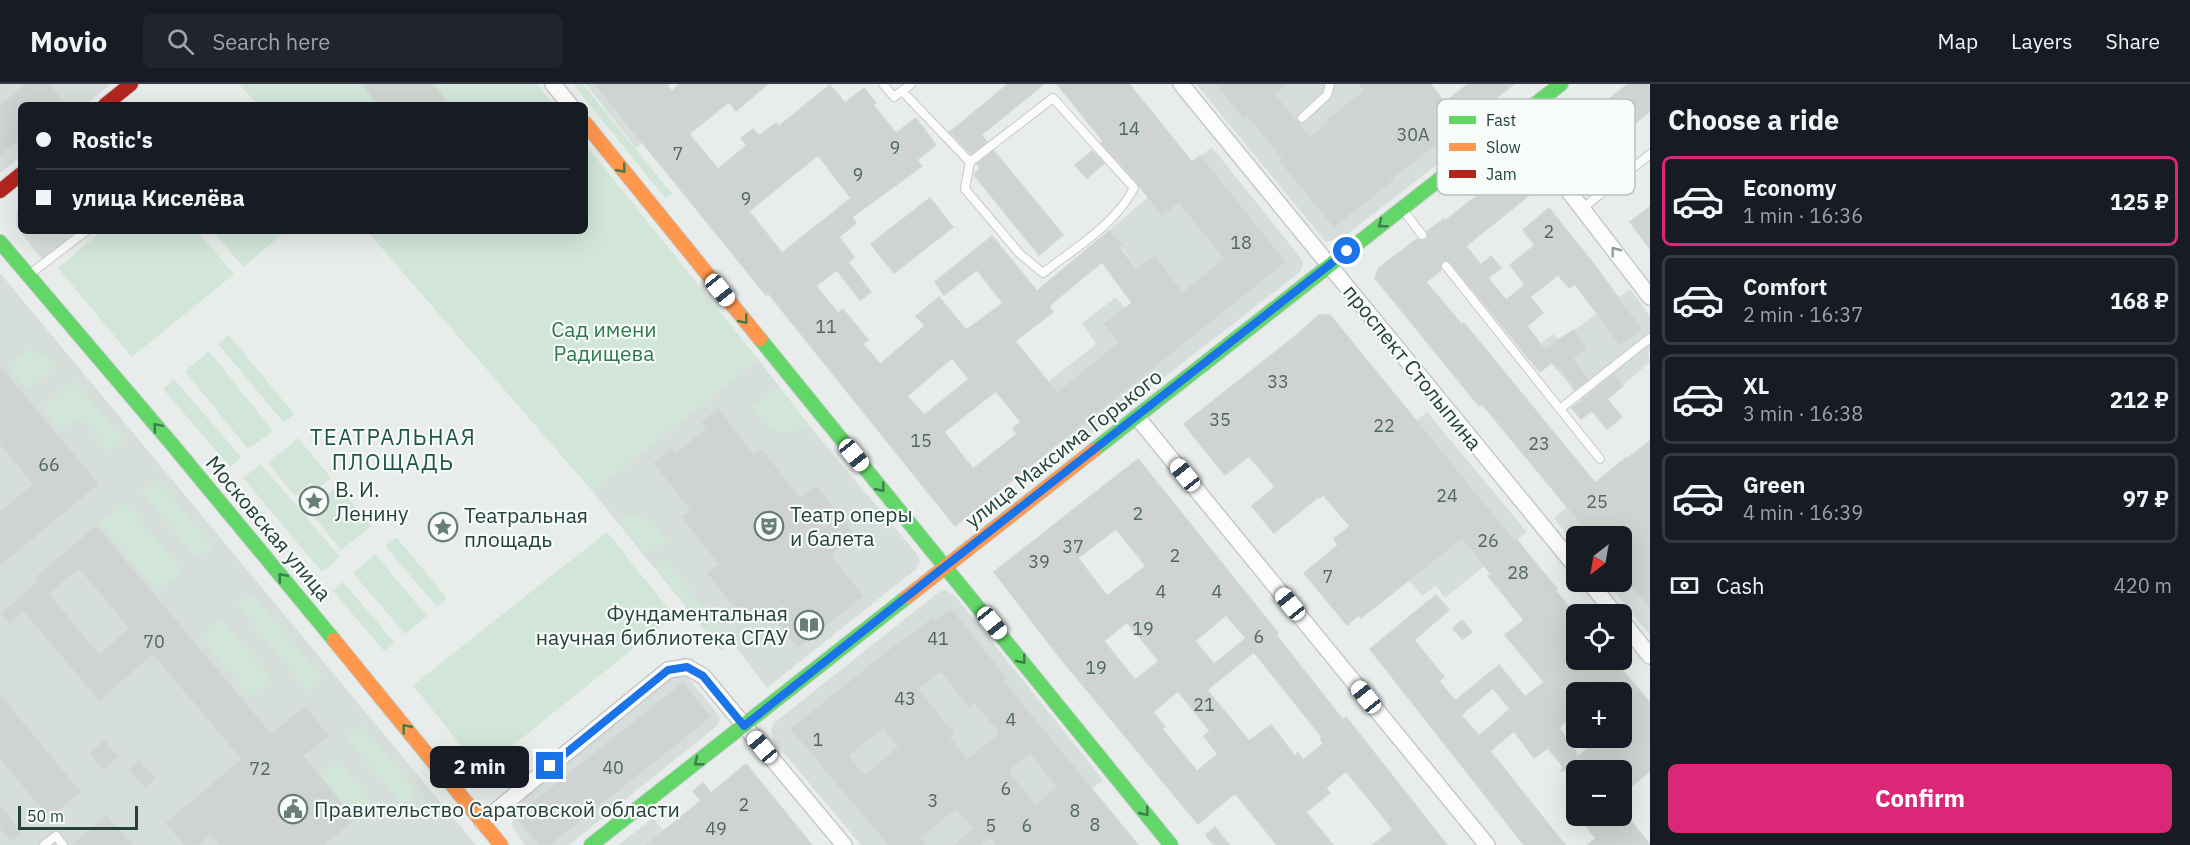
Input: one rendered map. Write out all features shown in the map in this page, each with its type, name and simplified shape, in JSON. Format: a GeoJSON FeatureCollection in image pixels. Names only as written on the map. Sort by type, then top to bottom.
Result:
{"type":"FeatureCollection","features":[{"type":"Feature","properties":{"kind":"street"},"geometry":{"type":"LineString","coordinates":[[114,102],[131,84]]}},
{"type":"Feature","properties":{"kind":"street"},"geometry":{"type":"LineString","coordinates":[[554,84],[568,102]]}},
{"type":"Feature","properties":{"kind":"street","name":"проспект Столыпина"},"geometry":{"type":"LineString","coordinates":[[1180,84],[1566,555]]}},
{"type":"Feature","properties":{"kind":"street","name":"улица Максима Горького"},"geometry":{"type":"LineString","coordinates":[[1541,99],[1560,84]]}},
{"type":"Feature","properties":{"kind":"street"},"geometry":{"type":"LineString","coordinates":[[588,127],[1172,845]]}},
{"type":"Feature","properties":{"kind":"street"},"geometry":{"type":"LineString","coordinates":[[0,191],[18,176]]}},
{"type":"Feature","properties":{"kind":"street","name":"улица Максима Горького"},"geometry":{"type":"LineString","coordinates":[[591,845],[1437,181]]}},
{"type":"Feature","properties":{"kind":"street"},"geometry":{"type":"LineString","coordinates":[[1573,195],[1650,297]]}},
{"type":"Feature","properties":{"kind":"street","name":"Московская улица"},"geometry":{"type":"LineString","coordinates":[[0,242],[371,685],[501,845]]}},
{"type":"Feature","properties":{"kind":"street"},"geometry":{"type":"LineString","coordinates":[[1137,417],[1486,845]]}},
{"type":"Feature","properties":{"kind":"street"},"geometry":{"type":"LineString","coordinates":[[1597,592],[1607,604]]}},
{"type":"Feature","properties":{"kind":"street"},"geometry":{"type":"LineString","coordinates":[[1632,634],[1650,656]]}},
{"type":"Feature","properties":{"kind":"street"},"geometry":{"type":"LineString","coordinates":[[482,822],[668,670],[687,667],[703,676],[844,845]]}},
{"type":"Feature","properties":{"kind":"lane"},"geometry":{"type":"LineString","coordinates":[[883,84],[894,98],[911,84]]}},
{"type":"Feature","properties":{"kind":"lane"},"geometry":{"type":"LineString","coordinates":[[1302,118],[1327,95],[1330,84]]}},
{"type":"Feature","properties":{"kind":"lane"},"geometry":{"type":"LineString","coordinates":[[902,91],[969,162]]}},
{"type":"Feature","properties":{"kind":"lane"},"geometry":{"type":"LineString","coordinates":[[1053,98],[1134,188],[1128,200],[1108,223],[1043,273],[1020,254],[965,189],[969,162],[1053,98]]}},
{"type":"Feature","properties":{"kind":"lane"},"geometry":{"type":"LineString","coordinates":[[1635,166],[1650,154]]}},
{"type":"Feature","properties":{"kind":"lane"},"geometry":{"type":"LineString","coordinates":[[1583,208],[1599,195]]}},
{"type":"Feature","properties":{"kind":"lane"},"geometry":{"type":"LineString","coordinates":[[1401,209],[1422,235]]}},
{"type":"Feature","properties":{"kind":"lane"},"geometry":{"type":"LineString","coordinates":[[28,274],[82,234]]}},
{"type":"Feature","properties":{"kind":"lane"},"geometry":{"type":"LineString","coordinates":[[1446,266],[1600,459]]}},
{"type":"Feature","properties":{"kind":"lane"},"geometry":{"type":"LineString","coordinates":[[1560,409],[1650,338]]}},
{"type":"Feature","properties":{"kind":"lane"},"geometry":{"type":"LineString","coordinates":[[44,845],[56,836],[63,845]]}},
{"type":"Feature","properties":{"kind":"shaded area"},"geometry":{"type":"Polygon","coordinates":[[[0,84],[111,84],[89,102],[18,102],[18,158],[0,173],[0,84]]]}},
{"type":"Feature","properties":{"kind":"shaded area"},"geometry":{"type":"Polygon","coordinates":[[[586,84],[670,84],[663,91],[675,117],[636,148],[586,84]]]}},
{"type":"Feature","properties":{"kind":"shaded area"},"geometry":{"type":"Polygon","coordinates":[[[1196,84],[1432,84],[1443,99],[1437,99],[1437,164],[1340,240],[1325,241],[1196,84]]]}},
{"type":"Feature","properties":{"kind":"shaded area"},"geometry":{"type":"Polygon","coordinates":[[[1212,147],[1303,261],[1300,272],[1074,447],[1067,437],[1048,382],[1096,344],[1082,323],[1116,297],[1133,317],[1158,298],[1109,231],[1212,147]]]}},
{"type":"Feature","properties":{"kind":"shaded area"},"geometry":{"type":"Polygon","coordinates":[[[18,210],[18,229],[16,226],[18,210]]]}},
{"type":"Feature","properties":{"kind":"shaded area"},"geometry":{"type":"Polygon","coordinates":[[[22,234],[74,234],[42,259],[22,234]]]}},
{"type":"Feature","properties":{"kind":"shaded area"},"geometry":{"type":"Polygon","coordinates":[[[0,273],[476,845],[0,845],[0,273]]]}},
{"type":"Feature","properties":{"kind":"shaded area"},"geometry":{"type":"Polygon","coordinates":[[[1630,289],[1650,316],[1650,351],[1648,352],[1650,362],[1591,412],[1538,346],[1553,334],[1557,339],[1579,327],[1630,289]]]}},
{"type":"Feature","properties":{"kind":"shaded area"},"geometry":{"type":"Polygon","coordinates":[[[758,359],[808,424],[916,553],[920,561],[916,569],[767,688],[732,642],[721,650],[592,491],[758,359]]]}},
{"type":"Feature","properties":{"kind":"shaded area"},"geometry":{"type":"Polygon","coordinates":[[[1427,412],[1527,532],[1445,598],[1436,586],[1422,596],[1331,489],[1427,412]]]}},
{"type":"Feature","properties":{"kind":"shaded area"},"geometry":{"type":"Polygon","coordinates":[[[1627,457],[1641,474],[1650,467],[1650,635],[1632,613],[1632,604],[1625,604],[1615,592],[1632,592],[1632,526],[1566,526],[1566,533],[1554,518],[1627,457]]]}},
{"type":"Feature","properties":{"kind":"shaded area"},"geometry":{"type":"Polygon","coordinates":[[[946,590],[955,596],[1103,780],[1024,845],[861,845],[773,740],[771,731],[774,723],[939,592],[946,590]]]}},
{"type":"Feature","properties":{"kind":"shaded area"},"geometry":{"type":"Polygon","coordinates":[[[677,676],[687,677],[720,717],[718,725],[569,845],[525,845],[512,826],[513,813],[520,797],[677,676]]]}},
{"type":"Feature","properties":{"kind":"shaded area"},"geometry":{"type":"Polygon","coordinates":[[[653,818],[675,845],[618,845],[653,818]]]}},
{"type":"Feature","properties":{"kind":"green space"},"geometry":{"type":"Polygon","coordinates":[[[239,84],[537,84],[552,102],[255,102],[239,84]]]}},
{"type":"Feature","properties":{"kind":"green space"},"geometry":{"type":"Polygon","coordinates":[[[573,84],[583,84],[672,194],[665,198],[573,84]]]}},
{"type":"Feature","properties":{"kind":"green space","name":"Сад имени Радищева"},"geometry":{"type":"Polygon","coordinates":[[[588,148],[758,359],[592,491],[370,234],[588,234],[588,148]]]}},
{"type":"Feature","properties":{"kind":"green space"},"geometry":{"type":"Polygon","coordinates":[[[98,234],[200,234],[234,274],[132,357],[58,268],[98,234]]]}},
{"type":"Feature","properties":{"kind":"green space"},"geometry":{"type":"Polygon","coordinates":[[[216,234],[282,234],[243,267],[216,234]]]}},
{"type":"Feature","properties":{"kind":"green space"},"geometry":{"type":"Polygon","coordinates":[[[229,335],[294,414],[284,423],[218,344],[229,335]]]}},
{"type":"Feature","properties":{"kind":"green space"},"geometry":{"type":"Polygon","coordinates":[[[29,349],[58,365],[27,390],[7,366],[29,349]]]}},
{"type":"Feature","properties":{"kind":"green space"},"geometry":{"type":"Polygon","coordinates":[[[209,351],[273,431],[248,449],[185,371],[209,351]]]}},
{"type":"Feature","properties":{"kind":"green space"},"geometry":{"type":"Polygon","coordinates":[[[174,379],[241,457],[230,467],[163,389],[174,379]]]}},
{"type":"Feature","properties":{"kind":"green space"},"geometry":{"type":"Polygon","coordinates":[[[74,381],[124,440],[110,452],[80,417],[62,431],[43,407],[74,381]]]}},
{"type":"Feature","properties":{"kind":"green space"},"geometry":{"type":"Polygon","coordinates":[[[779,386],[808,424],[791,432],[777,431],[764,422],[752,408],[779,386]]]}},
{"type":"Feature","properties":{"kind":"green space"},"geometry":{"type":"Polygon","coordinates":[[[298,438],[331,478],[316,490],[310,483],[295,496],[268,463],[298,438]]]}},
{"type":"Feature","properties":{"kind":"green space"},"geometry":{"type":"Polygon","coordinates":[[[261,464],[340,557],[322,572],[243,478],[261,464]]]}},
{"type":"Feature","properties":{"kind":"green space"},"geometry":{"type":"Polygon","coordinates":[[[157,479],[213,547],[197,559],[142,492],[157,479]]]}},
{"type":"Feature","properties":{"kind":"green space"},"geometry":{"type":"Polygon","coordinates":[[[338,486],[371,526],[341,550],[315,518],[330,506],[324,498],[338,486]]]}},
{"type":"Feature","properties":{"kind":"green space"},"geometry":{"type":"Polygon","coordinates":[[[125,503],[183,571],[158,592],[100,523],[125,503]]]}},
{"type":"Feature","properties":{"kind":"green space"},"geometry":{"type":"Polygon","coordinates":[[[627,514],[645,518],[667,540],[646,555],[618,520],[627,514]]]}},
{"type":"Feature","properties":{"kind":"green space"},"geometry":{"type":"Polygon","coordinates":[[[607,532],[674,616],[481,771],[413,685],[607,532]]]}},
{"type":"Feature","properties":{"kind":"green space"},"geometry":{"type":"Polygon","coordinates":[[[396,537],[447,598],[437,607],[385,546],[396,537]]]}},
{"type":"Feature","properties":{"kind":"green space"},"geometry":{"type":"Polygon","coordinates":[[[375,554],[427,616],[405,634],[353,573],[375,554]]]}},
{"type":"Feature","properties":{"kind":"green space"},"geometry":{"type":"Polygon","coordinates":[[[660,561],[665,562],[728,636],[716,643],[654,565],[660,561]]]}},
{"type":"Feature","properties":{"kind":"green space"},"geometry":{"type":"Polygon","coordinates":[[[343,582],[394,642],[384,651],[333,591],[343,582]]]}},
{"type":"Feature","properties":{"kind":"green space"},"geometry":{"type":"Polygon","coordinates":[[[252,593],[322,678],[307,690],[237,605],[252,593]]]}},
{"type":"Feature","properties":{"kind":"green space"},"geometry":{"type":"Polygon","coordinates":[[[221,619],[272,679],[251,697],[200,637],[221,619]]]}},
{"type":"Feature","properties":{"kind":"green space"},"geometry":{"type":"Polygon","coordinates":[[[361,725],[416,791],[401,803],[346,737],[361,725]]]}},
{"type":"Feature","properties":{"kind":"green space"},"geometry":{"type":"Polygon","coordinates":[[[338,761],[373,804],[355,819],[320,776],[338,761]]]}},
{"type":"Feature","properties":{"kind":"building"},"geometry":{"type":"Polygon","coordinates":[[[26,84],[50,84],[62,102],[18,102],[18,140],[0,155],[0,105],[26,84]]]}},
{"type":"Feature","properties":{"kind":"building"},"geometry":{"type":"Polygon","coordinates":[[[362,84],[433,84],[447,102],[377,102],[362,84]]]}},
{"type":"Feature","properties":{"kind":"building"},"geometry":{"type":"Polygon","coordinates":[[[595,84],[665,84],[672,91],[680,84],[768,84],[736,111],[729,102],[689,134],[718,169],[747,145],[741,138],[753,129],[759,136],[776,123],[779,126],[830,85],[845,103],[864,88],[876,103],[873,105],[896,133],[916,118],[936,145],[917,160],[922,166],[852,217],[856,223],[839,237],[854,257],[848,262],[871,292],[860,300],[837,270],[816,286],[838,313],[843,309],[868,340],[863,344],[880,364],[925,326],[916,316],[939,297],[966,330],[1003,303],[977,270],[944,295],[935,282],[992,236],[1037,291],[1109,231],[1122,245],[1119,247],[1136,270],[1155,256],[1182,293],[1225,259],[1179,202],[1162,215],[1101,143],[1103,141],[1057,84],[1129,84],[1192,162],[1200,156],[1285,262],[955,526],[768,293],[766,295],[595,84]],[[818,155],[749,211],[782,253],[851,198],[818,155]],[[1102,262],[1049,306],[1053,312],[1015,341],[1057,393],[1119,343],[1104,324],[1132,303],[1102,262]],[[952,358],[907,396],[924,415],[969,379],[952,358]],[[996,391],[944,432],[973,469],[1017,434],[1013,428],[1021,422],[996,391]]]}},
{"type":"Feature","properties":{"kind":"building"},"geometry":{"type":"Polygon","coordinates":[[[1008,84],[1044,84],[981,135],[987,142],[971,154],[950,132],[1008,84]]]}},
{"type":"Feature","properties":{"kind":"building"},"geometry":{"type":"Polygon","coordinates":[[[1216,84],[1286,84],[1274,94],[1310,137],[1329,122],[1327,120],[1364,91],[1359,84],[1430,84],[1441,99],[1437,99],[1437,143],[1334,227],[1280,161],[1283,159],[1248,116],[1244,118],[1216,84]]]}},
{"type":"Feature","properties":{"kind":"building"},"geometry":{"type":"Polygon","coordinates":[[[1468,84],[1514,84],[1495,99],[1449,99],[1468,84]]]}},
{"type":"Feature","properties":{"kind":"building"},"geometry":{"type":"Polygon","coordinates":[[[1628,84],[1650,84],[1650,111],[1635,123],[1635,99],[1609,99],[1628,84]]]}},
{"type":"Feature","properties":{"kind":"building"},"geometry":{"type":"Polygon","coordinates":[[[994,151],[1063,235],[1039,255],[974,175],[980,168],[977,164],[994,151]]]}},
{"type":"Feature","properties":{"kind":"building"},"geometry":{"type":"Polygon","coordinates":[[[1092,151],[1104,163],[1087,178],[1075,165],[1092,151]]]}},
{"type":"Feature","properties":{"kind":"building"},"geometry":{"type":"Polygon","coordinates":[[[1478,195],[1529,195],[1466,246],[1481,265],[1491,256],[1501,268],[1488,278],[1506,300],[1525,285],[1510,265],[1535,245],[1523,230],[1549,208],[1641,329],[1620,345],[1575,284],[1569,288],[1558,275],[1530,297],[1543,313],[1527,326],[1545,350],[1574,330],[1586,349],[1573,358],[1588,380],[1575,389],[1560,367],[1557,369],[1552,362],[1540,372],[1449,261],[1442,262],[1441,270],[1426,282],[1462,325],[1464,323],[1595,483],[1650,441],[1650,608],[1632,586],[1632,526],[1583,526],[1482,404],[1479,406],[1375,278],[1379,268],[1417,239],[1425,240],[1428,237],[1427,231],[1444,219],[1445,221],[1478,195]]]}},
{"type":"Feature","properties":{"kind":"building"},"geometry":{"type":"Polygon","coordinates":[[[930,198],[953,227],[894,273],[871,244],[930,198]]]}},
{"type":"Feature","properties":{"kind":"building"},"geometry":{"type":"Polygon","coordinates":[[[1650,207],[1650,249],[1630,222],[1650,207]]]}},
{"type":"Feature","properties":{"kind":"building"},"geometry":{"type":"Polygon","coordinates":[[[1319,315],[1330,315],[1515,542],[1517,540],[1557,589],[1555,590],[1566,604],[1566,670],[1622,670],[1650,703],[1650,771],[1632,786],[1632,760],[1566,760],[1566,771],[1560,771],[1564,768],[1548,748],[1534,758],[1514,731],[1490,751],[1565,845],[1524,845],[1370,649],[1436,595],[1449,610],[1414,640],[1444,677],[1439,681],[1455,701],[1499,665],[1525,697],[1544,682],[1505,635],[1524,620],[1488,576],[1491,574],[1462,538],[1361,618],[1359,615],[1347,625],[1304,573],[1338,545],[1334,539],[1350,526],[1323,495],[1274,533],[1252,506],[1275,487],[1249,456],[1225,475],[1184,424],[1319,315]],[[1493,688],[1461,715],[1479,736],[1510,709],[1493,688]]]}},
{"type":"Feature","properties":{"kind":"building"},"geometry":{"type":"Polygon","coordinates":[[[0,367],[98,484],[0,565],[0,512],[34,484],[0,444],[0,367]]]}},
{"type":"Feature","properties":{"kind":"building"},"geometry":{"type":"Polygon","coordinates":[[[1614,375],[1623,386],[1607,399],[1622,417],[1607,429],[1592,411],[1581,419],[1572,408],[1614,375]]]}},
{"type":"Feature","properties":{"kind":"building","name":"Театр оперы и балета"},"geometry":{"type":"Polygon","coordinates":[[[718,409],[754,456],[762,450],[800,499],[816,486],[855,536],[830,555],[863,596],[798,647],[766,607],[747,623],[708,573],[719,564],[682,517],[691,510],[654,463],[671,449],[675,454],[707,428],[702,422],[718,409]]]}},
{"type":"Feature","properties":{"kind":"building"},"geometry":{"type":"Polygon","coordinates":[[[1138,459],[1278,633],[1276,635],[1343,720],[1346,717],[1447,845],[1373,845],[1393,829],[1346,771],[1326,788],[1330,793],[1306,812],[1333,845],[1277,845],[1235,793],[1198,824],[1061,659],[994,572],[1138,459]],[[1116,529],[1078,558],[1107,596],[1146,566],[1116,529]],[[1226,615],[1195,641],[1214,664],[1246,638],[1226,615]],[[1127,622],[1104,641],[1135,680],[1159,661],[1127,622]],[[1254,652],[1207,690],[1249,741],[1271,725],[1295,756],[1298,753],[1303,760],[1324,743],[1320,739],[1322,737],[1254,652]],[[1178,691],[1153,712],[1165,727],[1162,729],[1197,771],[1218,754],[1204,736],[1210,731],[1178,691]]]}},
{"type":"Feature","properties":{"kind":"building"},"geometry":{"type":"Polygon","coordinates":[[[96,526],[271,734],[305,707],[328,736],[303,756],[355,819],[324,845],[220,845],[210,833],[198,845],[185,845],[166,823],[242,759],[153,654],[99,700],[24,611],[10,623],[2,613],[38,582],[35,578],[96,526]],[[79,568],[48,594],[99,655],[130,628],[79,568]]]}},
{"type":"Feature","properties":{"kind":"building"},"geometry":{"type":"Polygon","coordinates":[[[951,609],[1006,678],[1003,681],[1138,845],[997,845],[990,837],[981,845],[955,845],[974,829],[956,808],[920,838],[926,845],[889,845],[791,729],[902,640],[933,618],[935,621],[951,609]],[[941,671],[918,689],[954,734],[949,737],[967,760],[1000,733],[975,703],[969,707],[941,671]],[[883,727],[848,756],[864,776],[899,747],[883,727]],[[1030,753],[1008,771],[1035,805],[1057,787],[1030,753]]]}},
{"type":"Feature","properties":{"kind":"building"},"geometry":{"type":"Polygon","coordinates":[[[1462,620],[1472,632],[1462,639],[1453,628],[1462,620]]]}},
{"type":"Feature","properties":{"kind":"building"},"geometry":{"type":"Polygon","coordinates":[[[683,683],[710,717],[549,845],[539,845],[516,816],[683,683]]]}},
{"type":"Feature","properties":{"kind":"building"},"geometry":{"type":"Polygon","coordinates":[[[0,695],[80,792],[49,817],[0,758],[0,695]]]}},
{"type":"Feature","properties":{"kind":"building"},"geometry":{"type":"Polygon","coordinates":[[[104,741],[118,757],[103,769],[90,753],[104,741]]]}},
{"type":"Feature","properties":{"kind":"building"},"geometry":{"type":"Polygon","coordinates":[[[139,761],[155,778],[145,787],[129,769],[139,761]]]}},
{"type":"Feature","properties":{"kind":"building"},"geometry":{"type":"Polygon","coordinates":[[[746,764],[812,845],[646,845],[701,801],[693,791],[703,783],[711,793],[746,764]]]}},
{"type":"Feature","properties":{"kind":"building"},"geometry":{"type":"Polygon","coordinates":[[[0,806],[21,833],[11,841],[0,828],[0,806]]]}},
{"type":"Feature","properties":{"kind":"building"},"geometry":{"type":"Polygon","coordinates":[[[107,816],[132,845],[72,845],[87,832],[107,816]]]}},
{"type":"Feature","properties":{"kind":"building"},"geometry":{"type":"Polygon","coordinates":[[[1632,822],[1650,845],[1588,845],[1596,838],[1586,826],[1632,826],[1632,822]]]}},
{"type":"Feature","properties":{"kind":"building"},"geometry":{"type":"Polygon","coordinates":[[[1215,827],[1229,845],[1214,845],[1206,835],[1215,827]]]}},
{"type":"Feature","properties":{"kind":"traffic: fast"},"geometry":{"type":"LineString","coordinates":[[1542,99],[1561,84]]}},
{"type":"Feature","properties":{"kind":"traffic: fast"},"geometry":{"type":"LineString","coordinates":[[1094,450],[1437,181]]}},
{"type":"Feature","properties":{"kind":"traffic: fast"},"geometry":{"type":"LineString","coordinates":[[0,242],[334,640]]}},
{"type":"Feature","properties":{"kind":"traffic: fast"},"geometry":{"type":"LineString","coordinates":[[760,339],[1171,845]]}},
{"type":"Feature","properties":{"kind":"traffic: fast"},"geometry":{"type":"LineString","coordinates":[[591,845],[907,597]]}},
{"type":"Feature","properties":{"kind":"traffic: slow"},"geometry":{"type":"LineString","coordinates":[[588,127],[760,339]]}},
{"type":"Feature","properties":{"kind":"traffic: slow"},"geometry":{"type":"LineString","coordinates":[[907,597],[1094,450]]}},
{"type":"Feature","properties":{"kind":"traffic: slow"},"geometry":{"type":"LineString","coordinates":[[334,640],[501,845]]}},
{"type":"Feature","properties":{"kind":"traffic: jam"},"geometry":{"type":"LineString","coordinates":[[109,102],[131,84]]}},
{"type":"Feature","properties":{"kind":"traffic: jam"},"geometry":{"type":"LineString","coordinates":[[0,191],[18,176]]}},
{"type":"Feature","properties":{"kind":"place","name":"В. И. Ленину"},"geometry":{"type":"Point","coordinates":[314,501]}},
{"type":"Feature","properties":{"kind":"place","name":"Театр оперы и балета"},"geometry":{"type":"Point","coordinates":[769,526]}},
{"type":"Feature","properties":{"kind":"place","name":"Театральная площадь"},"geometry":{"type":"Point","coordinates":[443,527]}},
{"type":"Feature","properties":{"kind":"place","name":"Фундаментальная научная библиотека СГАУ"},"geometry":{"type":"Point","coordinates":[809,625]}},
{"type":"Feature","properties":{"kind":"place","name":"Правительство Саратовской области"},"geometry":{"type":"Point","coordinates":[293,809]}},
{"type":"Feature","properties":{"kind":"district","name":"ТЕАТРАЛЬНАЯ ПЛОЩАДЬ"},"geometry":{"type":"Point","coordinates":[393,448]}},
{"type":"Feature","properties":{"kind":"route"},"geometry":{"type":"LineString","coordinates":[[550,766],[668,670],[687,667],[703,676],[744,726],[1347,251]]}}]}
